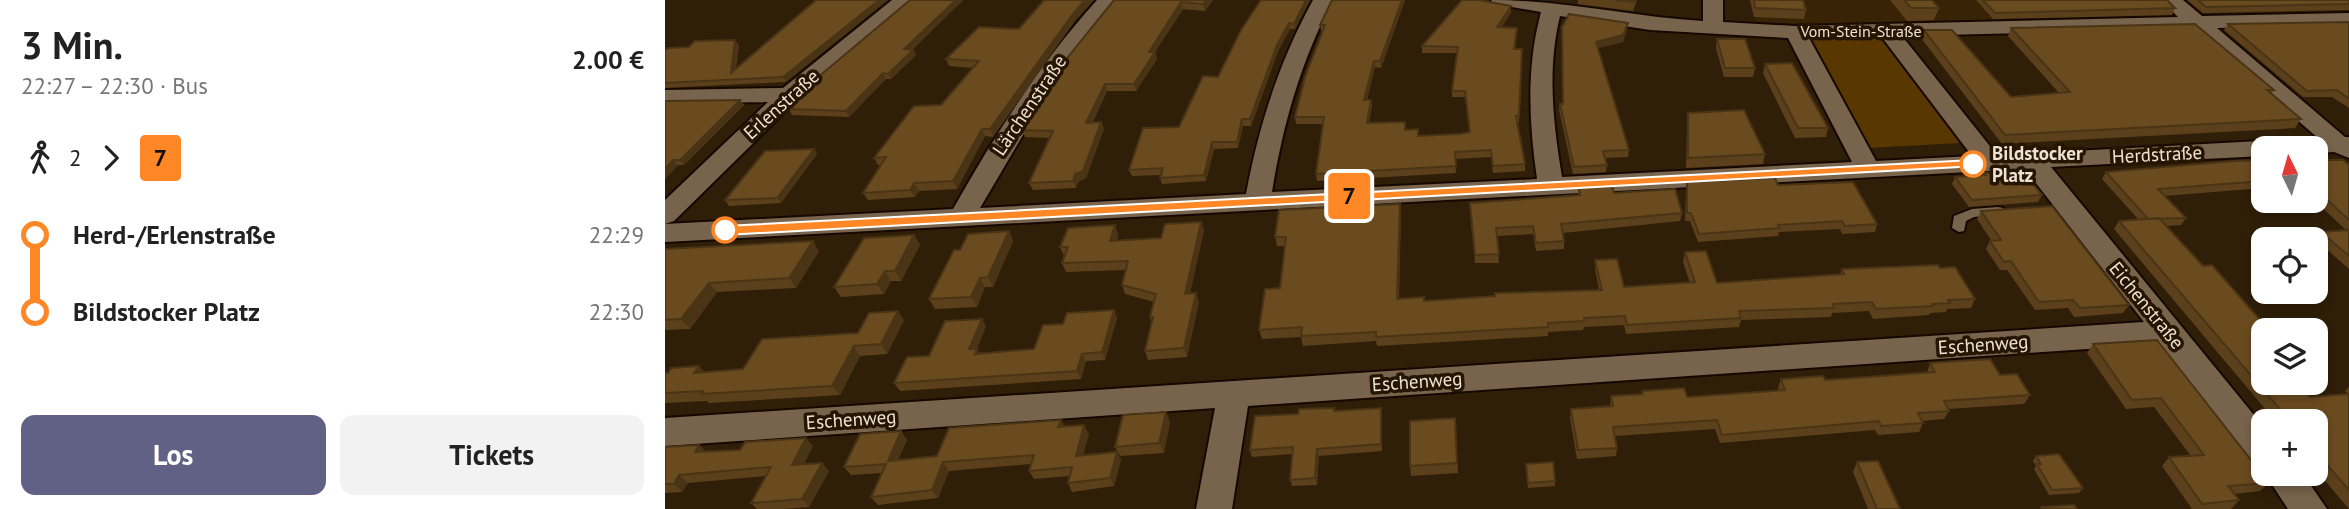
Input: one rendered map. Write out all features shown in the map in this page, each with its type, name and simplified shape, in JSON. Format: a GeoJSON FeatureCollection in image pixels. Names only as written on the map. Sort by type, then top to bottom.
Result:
{"type":"FeatureCollection","features":[{"type":"Feature","properties":{"kind":"street","name":"Erlenstraße"},"geometry":{"type":"LineString","coordinates":[[665,215],[789,95],[904,0]]}},
{"type":"Feature","properties":{"kind":"street","name":"Lärchenstraße"},"geometry":{"type":"LineString","coordinates":[[962,218],[991,162],[1044,78],[1108,0]]}},
{"type":"Feature","properties":{"kind":"street"},"geometry":{"type":"LineString","coordinates":[[1258,201],[1269,129],[1303,35],[1324,0]]}},
{"type":"Feature","properties":{"kind":"street","name":"Vom-Stein-Straße"},"geometry":{"type":"LineString","coordinates":[[1501,0],[1650,24],[1795,32],[1888,32],[2349,19]]}},
{"type":"Feature","properties":{"kind":"street"},"geometry":{"type":"LineString","coordinates":[[1713,0],[1713,28]]}},
{"type":"Feature","properties":{"kind":"street"},"geometry":{"type":"LineString","coordinates":[[2171,0],[2346,147]]}},
{"type":"Feature","properties":{"kind":"street"},"geometry":{"type":"LineString","coordinates":[[1552,9],[1543,38],[1541,83],[1542,130],[1552,186]]}},
{"type":"Feature","properties":{"kind":"street"},"geometry":{"type":"LineString","coordinates":[[1795,32],[1868,169]]}},
{"type":"Feature","properties":{"kind":"street"},"geometry":{"type":"LineString","coordinates":[[1888,32],[1990,163]]}},
{"type":"Feature","properties":{"kind":"street"},"geometry":{"type":"LineString","coordinates":[[665,97],[789,95]]}},
{"type":"Feature","properties":{"kind":"street","name":"Herdstraße"},"geometry":{"type":"LineString","coordinates":[[665,233],[2032,160],[2346,147]]}},
{"type":"Feature","properties":{"kind":"street","name":"Eichenstraße"},"geometry":{"type":"LineString","coordinates":[[2032,160],[2059,207],[2169,332],[2251,436]]}},
{"type":"Feature","properties":{"kind":"street","name":"Eschenweg"},"geometry":{"type":"LineString","coordinates":[[665,432],[2169,332]]}},
{"type":"Feature","properties":{"kind":"street"},"geometry":{"type":"LineString","coordinates":[[1214,509],[1234,393]]}},
{"type":"Feature","properties":{"kind":"street"},"geometry":{"type":"LineString","coordinates":[[2291,486],[2309,509]]}},
{"type":"Feature","properties":{"kind":"lane"},"geometry":{"type":"LineString","coordinates":[[1959,228],[1959,219],[1972,213],[2011,210]]}},
{"type":"Feature","properties":{"kind":"shaded area"},"geometry":{"type":"Polygon","coordinates":[[[1750,0],[1997,0],[1994,5],[2006,22],[1757,25],[1750,0]]]}},
{"type":"Feature","properties":{"kind":"shaded area","name":"Bildstocker Platz"},"geometry":{"type":"Polygon","coordinates":[[[1884,37],[1955,129],[1959,143],[1867,148],[1808,38],[1884,37]]]}},
{"type":"Feature","properties":{"kind":"building"},"geometry":{"type":"Polygon","coordinates":[[[816,0],[879,0],[783,77],[665,83],[665,50],[668,48],[689,47],[695,41],[735,40],[731,73],[816,0]]]}},
{"type":"Feature","properties":{"kind":"building"},"geometry":{"type":"Polygon","coordinates":[[[910,0],[956,0],[904,49],[913,50],[888,74],[883,73],[846,111],[789,109],[821,79],[817,78],[910,0]]]}},
{"type":"Feature","properties":{"kind":"building"},"geometry":{"type":"Polygon","coordinates":[[[1044,0],[1085,0],[990,129],[982,129],[953,181],[914,183],[910,190],[863,193],[886,157],[874,158],[914,106],[941,105],[979,61],[946,59],[979,27],[1019,29],[1044,0]]]}},
{"type":"Feature","properties":{"kind":"building"},"geometry":{"type":"Polygon","coordinates":[[[1114,0],[1206,0],[1203,4],[1181,2],[1149,52],[1155,52],[1134,84],[1105,84],[1086,123],[1101,122],[1083,171],[1075,174],[1073,181],[1029,183],[1053,131],[1022,130],[1055,73],[1114,0]]]}},
{"type":"Feature","properties":{"kind":"building"},"geometry":{"type":"Polygon","coordinates":[[[1261,0],[1306,0],[1294,24],[1289,23],[1277,45],[1250,119],[1242,119],[1237,142],[1212,142],[1204,175],[1160,178],[1163,168],[1129,170],[1143,128],[1179,127],[1203,76],[1218,77],[1241,30],[1261,0]]]}},
{"type":"Feature","properties":{"kind":"building"},"geometry":{"type":"Polygon","coordinates":[[[1332,0],[1402,0],[1380,61],[1374,61],[1364,100],[1371,100],[1367,123],[1405,122],[1405,130],[1418,129],[1418,136],[1470,132],[1465,91],[1452,91],[1458,47],[1422,46],[1462,0],[1511,6],[1497,27],[1517,28],[1514,49],[1522,49],[1519,116],[1516,116],[1525,164],[1493,166],[1491,150],[1455,152],[1456,166],[1316,174],[1324,117],[1295,117],[1305,77],[1325,25],[1320,25],[1332,0]]]}},
{"type":"Feature","properties":{"kind":"building"},"geometry":{"type":"Polygon","coordinates":[[[1754,0],[1803,0],[1806,10],[1755,8],[1754,0]]]}},
{"type":"Feature","properties":{"kind":"building"},"geometry":{"type":"Polygon","coordinates":[[[1904,0],[1932,0],[1939,8],[1911,8],[1904,0]]]}},
{"type":"Feature","properties":{"kind":"building"},"geometry":{"type":"Polygon","coordinates":[[[1983,0],[2167,0],[2175,8],[1995,13],[1983,0]]]}},
{"type":"Feature","properties":{"kind":"building"},"geometry":{"type":"Polygon","coordinates":[[[2198,0],[2349,0],[2349,4],[2206,7],[2198,0]]]}},
{"type":"Feature","properties":{"kind":"building"},"geometry":{"type":"Polygon","coordinates":[[[1569,14],[1628,23],[1623,35],[1596,42],[1629,150],[1603,151],[1607,165],[1574,167],[1560,104],[1563,104],[1562,27],[1569,14]]]}},
{"type":"Feature","properties":{"kind":"building"},"geometry":{"type":"Polygon","coordinates":[[[2349,22],[2349,99],[2337,90],[2307,91],[2228,24],[2349,22]]]}},
{"type":"Feature","properties":{"kind":"building"},"geometry":{"type":"Polygon","coordinates":[[[2195,24],[2274,90],[2267,90],[2301,119],[2005,135],[1924,30],[1952,30],[2011,97],[2070,92],[2011,28],[2195,24]]]}},
{"type":"Feature","properties":{"kind":"building"},"geometry":{"type":"Polygon","coordinates":[[[1717,39],[1745,39],[1755,68],[1725,68],[1717,39]]]}},
{"type":"Feature","properties":{"kind":"building"},"geometry":{"type":"Polygon","coordinates":[[[1792,63],[1828,128],[1798,128],[1765,64],[1792,63]]]}},
{"type":"Feature","properties":{"kind":"building"},"geometry":{"type":"Polygon","coordinates":[[[740,100],[680,160],[673,160],[665,169],[665,101],[740,100]]]}},
{"type":"Feature","properties":{"kind":"building"},"geometry":{"type":"Polygon","coordinates":[[[1744,110],[1765,154],[1688,158],[1688,113],[1744,110]]]}},
{"type":"Feature","properties":{"kind":"building"},"geometry":{"type":"Polygon","coordinates":[[[814,149],[777,198],[725,200],[765,151],[814,149]]]}},
{"type":"Feature","properties":{"kind":"building"},"geometry":{"type":"Polygon","coordinates":[[[2251,160],[2251,182],[2158,189],[2186,218],[2148,219],[2106,172],[2251,160]]]}},
{"type":"Feature","properties":{"kind":"building"},"geometry":{"type":"Polygon","coordinates":[[[2328,160],[2343,160],[2349,165],[2349,220],[2328,200],[2328,160]]]}},
{"type":"Feature","properties":{"kind":"building"},"geometry":{"type":"Polygon","coordinates":[[[2022,171],[2042,195],[1972,200],[1955,177],[1986,175],[1984,173],[2022,171]]]}},
{"type":"Feature","properties":{"kind":"building"},"geometry":{"type":"Polygon","coordinates":[[[1775,178],[1778,185],[1853,182],[1877,224],[1845,226],[1842,221],[1699,234],[1691,213],[1687,213],[1687,182],[1775,178]]]}},
{"type":"Feature","properties":{"kind":"building"},"geometry":{"type":"Polygon","coordinates":[[[1612,186],[1614,193],[1675,189],[1682,213],[1561,224],[1564,241],[1536,243],[1533,226],[1496,228],[1499,254],[1475,255],[1470,203],[1580,195],[1579,187],[1612,186]]]}},
{"type":"Feature","properties":{"kind":"building"},"geometry":{"type":"Polygon","coordinates":[[[1400,204],[1397,299],[1424,297],[1424,301],[1495,296],[1495,293],[1602,290],[1595,260],[1617,259],[1624,287],[1695,282],[1685,252],[1706,251],[1717,283],[1844,274],[1842,269],[1938,265],[1940,268],[1955,267],[1975,299],[1948,300],[1950,303],[1932,304],[1933,306],[1876,309],[1872,302],[1833,304],[1834,308],[1739,311],[1741,318],[1627,325],[1625,316],[1584,318],[1584,321],[1548,323],[1548,327],[1376,337],[1376,332],[1301,336],[1302,327],[1259,330],[1265,289],[1280,288],[1286,237],[1275,237],[1279,210],[1400,204]]]}},
{"type":"Feature","properties":{"kind":"building"},"geometry":{"type":"Polygon","coordinates":[[[2052,206],[2129,305],[2080,308],[2073,300],[2039,302],[2011,261],[2004,262],[1990,241],[2001,240],[1981,211],[2052,206]]]}},
{"type":"Feature","properties":{"kind":"building"},"geometry":{"type":"Polygon","coordinates":[[[2159,218],[2203,266],[2212,265],[2259,318],[2251,318],[2251,375],[2119,221],[2159,218]]]}},
{"type":"Feature","properties":{"kind":"building"},"geometry":{"type":"Polygon","coordinates":[[[1201,222],[1185,294],[1196,293],[1184,348],[1145,351],[1156,294],[1122,285],[1128,261],[1062,263],[1068,247],[1060,247],[1068,228],[1115,225],[1110,241],[1161,238],[1165,224],[1201,222]]]}},
{"type":"Feature","properties":{"kind":"building"},"geometry":{"type":"Polygon","coordinates":[[[2349,230],[2349,256],[2328,238],[2328,232],[2349,230]]]}},
{"type":"Feature","properties":{"kind":"building"},"geometry":{"type":"Polygon","coordinates":[[[1009,231],[988,277],[980,278],[971,297],[929,299],[954,250],[960,250],[968,234],[1009,231]]]}},
{"type":"Feature","properties":{"kind":"building"},"geometry":{"type":"Polygon","coordinates":[[[914,235],[895,271],[885,271],[877,284],[834,287],[864,238],[914,235]]]}},
{"type":"Feature","properties":{"kind":"building"},"geometry":{"type":"Polygon","coordinates":[[[813,241],[789,278],[709,283],[681,319],[665,320],[665,249],[813,241]]]}},
{"type":"Feature","properties":{"kind":"building"},"geometry":{"type":"Polygon","coordinates":[[[1114,310],[1102,352],[1082,354],[1077,371],[894,383],[907,357],[929,356],[945,321],[982,319],[969,349],[977,349],[975,354],[1034,349],[1043,325],[1063,324],[1067,313],[1114,310]]]}},
{"type":"Feature","properties":{"kind":"building"},"geometry":{"type":"Polygon","coordinates":[[[898,311],[881,344],[854,346],[832,386],[701,394],[703,391],[665,393],[665,373],[671,368],[699,366],[694,373],[743,369],[762,339],[858,333],[869,313],[898,311]]]}},
{"type":"Feature","properties":{"kind":"building"},"geometry":{"type":"Polygon","coordinates":[[[2157,340],[2251,460],[2251,484],[2228,486],[2239,500],[2202,504],[2169,457],[2204,455],[2161,398],[2132,400],[2093,344],[2157,340]]]}},
{"type":"Feature","properties":{"kind":"building"},"geometry":{"type":"Polygon","coordinates":[[[1990,359],[2000,375],[2017,374],[2030,395],[1944,401],[1949,411],[1918,413],[1923,423],[1881,426],[1879,421],[1722,435],[1717,420],[1613,427],[1617,448],[1578,450],[1571,409],[1613,406],[1611,396],[1643,394],[1642,391],[1684,388],[1687,397],[1785,390],[1781,379],[1823,376],[1825,380],[1935,372],[1930,363],[1990,359]]]}},
{"type":"Feature","properties":{"kind":"building"},"geometry":{"type":"Polygon","coordinates":[[[2349,394],[2349,490],[2328,466],[2328,409],[2280,409],[2268,395],[2310,397],[2349,394]]]}},
{"type":"Feature","properties":{"kind":"building"},"geometry":{"type":"Polygon","coordinates":[[[1334,408],[1334,411],[1381,408],[1381,444],[1317,449],[1315,478],[1290,480],[1293,447],[1250,450],[1255,416],[1298,414],[1299,409],[1334,408]]]}},
{"type":"Feature","properties":{"kind":"building"},"geometry":{"type":"Polygon","coordinates":[[[1166,412],[1159,443],[1115,447],[1123,415],[1166,412]]]}},
{"type":"Feature","properties":{"kind":"building"},"geometry":{"type":"Polygon","coordinates":[[[1455,418],[1457,463],[1410,466],[1410,421],[1455,418]]]}},
{"type":"Feature","properties":{"kind":"building"},"geometry":{"type":"Polygon","coordinates":[[[1061,420],[1058,427],[1084,425],[1076,456],[1117,452],[1110,478],[1068,483],[1072,467],[1029,471],[1034,455],[943,462],[932,490],[871,497],[886,464],[844,467],[860,434],[901,431],[888,461],[937,456],[949,428],[1061,420]]]}},
{"type":"Feature","properties":{"kind":"building"},"geometry":{"type":"Polygon","coordinates":[[[806,438],[792,465],[822,463],[802,499],[751,503],[771,467],[679,475],[674,484],[665,484],[665,447],[699,445],[695,452],[740,450],[745,442],[806,438]]]}},
{"type":"Feature","properties":{"kind":"building"},"geometry":{"type":"Polygon","coordinates":[[[2059,454],[2083,488],[2052,490],[2037,464],[2041,464],[2036,456],[2059,454]]]}},
{"type":"Feature","properties":{"kind":"building"},"geometry":{"type":"Polygon","coordinates":[[[1878,461],[1900,509],[1877,509],[1857,462],[1878,461]]]}},
{"type":"Feature","properties":{"kind":"building"},"geometry":{"type":"Polygon","coordinates":[[[1553,462],[1555,481],[1528,483],[1526,464],[1553,462]]]}},
{"type":"Feature","properties":{"kind":"building"},"geometry":{"type":"Polygon","coordinates":[[[2074,505],[2077,509],[2041,507],[2074,505]]]}},
{"type":"Feature","properties":{"kind":"bus line","name":"7"},"geometry":{"type":"LineString","coordinates":[[725,230],[1973,164]]}},
{"type":"Feature","properties":{"kind":"place","name":"Bildstocker Platz"},"geometry":{"type":"Point","coordinates":[1973,164]}}]}
